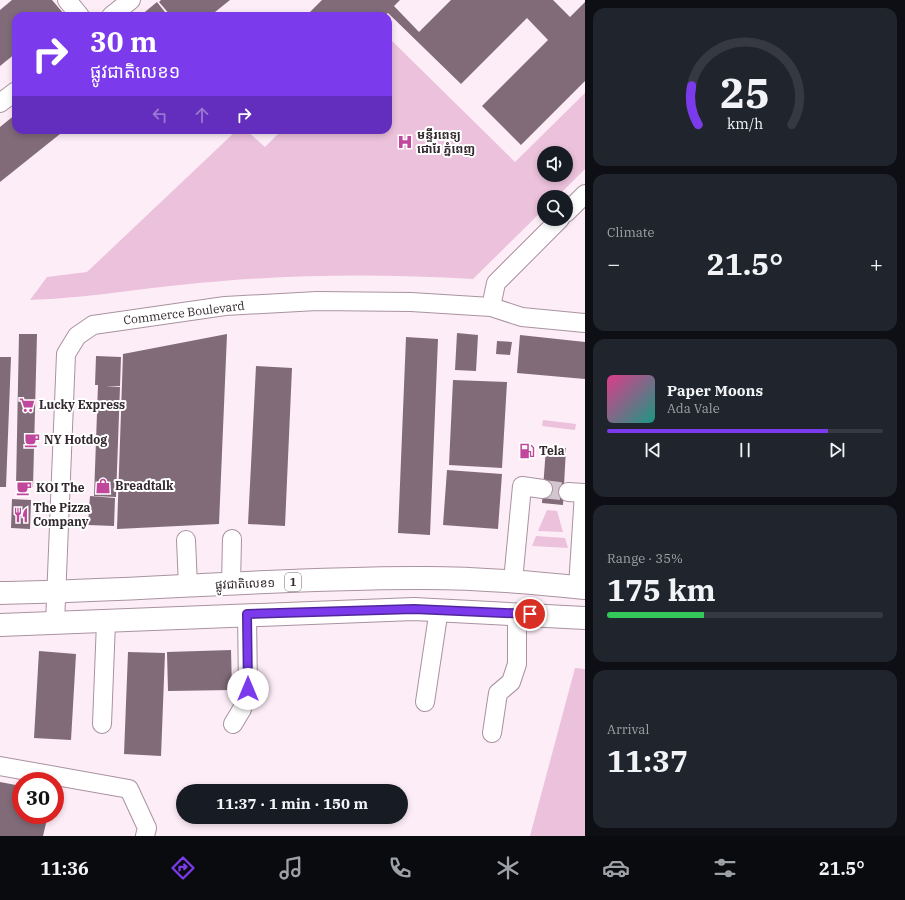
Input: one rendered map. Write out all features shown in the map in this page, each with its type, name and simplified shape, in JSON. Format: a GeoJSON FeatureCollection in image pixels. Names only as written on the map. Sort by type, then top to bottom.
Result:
{"type":"FeatureCollection","features":[{"type":"Feature","properties":{"kind":"highway","name":"ផ្លូវជាតិលេខ១"},"geometry":{"type":"LineString","coordinates":[[0,593],[414,578],[513,581],[582,588]]}},
{"type":"Feature","properties":{"kind":"highway"},"geometry":{"type":"LineString","coordinates":[[0,625],[106,622],[247,614],[439,609],[585,618]]}},
{"type":"Feature","properties":{"kind":"street"},"geometry":{"type":"LineString","coordinates":[[67,0],[77,12]]}},
{"type":"Feature","properties":{"kind":"street"},"geometry":{"type":"LineString","coordinates":[[116,12],[131,0]]}},
{"type":"Feature","properties":{"kind":"street"},"geometry":{"type":"LineString","coordinates":[[0,103],[12,94]]}},
{"type":"Feature","properties":{"kind":"street"},"geometry":{"type":"LineString","coordinates":[[573,206],[585,194]]}},
{"type":"Feature","properties":{"kind":"street"},"geometry":{"type":"LineString","coordinates":[[491,307],[496,283],[553,226]]}},
{"type":"Feature","properties":{"kind":"street","name":"Commerce Boulevard"},"geometry":{"type":"LineString","coordinates":[[55,624],[55,592],[66,354],[77,336],[93,325],[225,306],[317,301],[411,302],[491,307],[522,316],[585,323]]}},
{"type":"Feature","properties":{"kind":"street"},"geometry":{"type":"LineString","coordinates":[[513,581],[522,486],[543,489]]}},
{"type":"Feature","properties":{"kind":"street"},"geometry":{"type":"LineString","coordinates":[[568,492],[584,493],[582,588]]}},
{"type":"Feature","properties":{"kind":"street"},"geometry":{"type":"LineString","coordinates":[[231,584],[232,539]]}},
{"type":"Feature","properties":{"kind":"street"},"geometry":{"type":"LineString","coordinates":[[186,540],[188,586]]}},
{"type":"Feature","properties":{"kind":"street"},"geometry":{"type":"LineString","coordinates":[[425,702],[439,609]]}},
{"type":"Feature","properties":{"kind":"street"},"geometry":{"type":"LineString","coordinates":[[234,724],[242,709],[248,689],[247,614]]}},
{"type":"Feature","properties":{"kind":"street"},"geometry":{"type":"LineString","coordinates":[[492,733],[498,693],[511,682],[517,664],[518,614]]}},
{"type":"Feature","properties":{"kind":"street"},"geometry":{"type":"LineString","coordinates":[[102,724],[106,622]]}},
{"type":"Feature","properties":{"kind":"street"},"geometry":{"type":"LineString","coordinates":[[0,766],[129,789],[147,828],[146,836]]}},
{"type":"Feature","properties":{"kind":"shaded area","name":"មន្ទីរពេទ្យ ជោរែ ភ្នំពេញ"},"geometry":{"type":"Polygon","coordinates":[[[392,41],[515,162],[585,93],[585,169],[573,181],[573,146],[537,146],[537,182],[572,182],[564,190],[537,190],[537,216],[473,279],[411,276],[286,277],[199,283],[78,297],[30,300],[47,277],[87,272],[233,134],[250,134],[265,147],[278,134],[392,134],[392,41]]]}},
{"type":"Feature","properties":{"kind":"shaded area"},"geometry":{"type":"Polygon","coordinates":[[[543,420],[576,424],[575,430],[542,426],[543,420]]]}},
{"type":"Feature","properties":{"kind":"shaded area"},"geometry":{"type":"Polygon","coordinates":[[[547,510],[557,511],[563,532],[538,531],[547,510]]]}},
{"type":"Feature","properties":{"kind":"shaded area"},"geometry":{"type":"Polygon","coordinates":[[[536,536],[565,538],[568,548],[532,546],[536,536]]]}},
{"type":"Feature","properties":{"kind":"shaded area"},"geometry":{"type":"Polygon","coordinates":[[[575,668],[585,669],[585,836],[530,836],[575,668]]]}},
{"type":"Feature","properties":{"kind":"building"},"geometry":{"type":"Polygon","coordinates":[[[12,0],[52,0],[62,12],[12,12],[12,56],[0,66],[0,10],[12,0]]]}},
{"type":"Feature","properties":{"kind":"building"},"geometry":{"type":"Polygon","coordinates":[[[161,0],[230,0],[215,12],[168,12],[159,2],[161,0]]]}},
{"type":"Feature","properties":{"kind":"building"},"geometry":{"type":"Polygon","coordinates":[[[322,0],[400,0],[394,6],[419,32],[451,0],[553,0],[570,17],[585,2],[585,81],[521,145],[482,106],[548,40],[527,18],[461,84],[392,17],[392,12],[310,12],[322,0]]]}},
{"type":"Feature","properties":{"kind":"building"},"geometry":{"type":"Polygon","coordinates":[[[157,2],[165,12],[145,12],[157,2]]]}},
{"type":"Feature","properties":{"kind":"building"},"geometry":{"type":"Polygon","coordinates":[[[12,117],[12,134],[60,134],[0,182],[0,127],[12,117]]]}},
{"type":"Feature","properties":{"kind":"building"},"geometry":{"type":"Polygon","coordinates":[[[457,333],[478,335],[476,371],[455,370],[457,333]]]}},
{"type":"Feature","properties":{"kind":"building"},"geometry":{"type":"Polygon","coordinates":[[[19,334],[37,334],[33,487],[16,486],[19,334]]]}},
{"type":"Feature","properties":{"kind":"building"},"geometry":{"type":"Polygon","coordinates":[[[227,334],[219,524],[117,529],[123,354],[227,334]]]}},
{"type":"Feature","properties":{"kind":"building"},"geometry":{"type":"Polygon","coordinates":[[[520,335],[585,342],[585,379],[517,373],[520,335]]]}},
{"type":"Feature","properties":{"kind":"building"},"geometry":{"type":"Polygon","coordinates":[[[406,337],[438,339],[430,535],[398,533],[406,337]]]}},
{"type":"Feature","properties":{"kind":"building"},"geometry":{"type":"Polygon","coordinates":[[[497,341],[512,342],[510,355],[496,354],[497,341]]]}},
{"type":"Feature","properties":{"kind":"building"},"geometry":{"type":"Polygon","coordinates":[[[96,356],[121,357],[120,386],[106,386],[120,387],[116,497],[94,496],[98,385],[95,385],[96,356]]]}},
{"type":"Feature","properties":{"kind":"building"},"geometry":{"type":"Polygon","coordinates":[[[0,357],[11,357],[6,487],[0,487],[0,357]]]}},
{"type":"Feature","properties":{"kind":"building"},"geometry":{"type":"Polygon","coordinates":[[[256,366],[292,368],[285,526],[248,524],[256,366]]]}},
{"type":"Feature","properties":{"kind":"building"},"geometry":{"type":"Polygon","coordinates":[[[453,380],[507,382],[502,468],[449,465],[453,380]]]}},
{"type":"Feature","properties":{"kind":"building"},"geometry":{"type":"Polygon","coordinates":[[[546,447],[566,448],[563,505],[542,503],[546,447]]]}},
{"type":"Feature","properties":{"kind":"building"},"geometry":{"type":"Polygon","coordinates":[[[447,470],[502,474],[498,529],[443,525],[447,470]]]}},
{"type":"Feature","properties":{"kind":"building"},"geometry":{"type":"Polygon","coordinates":[[[90,496],[115,498],[114,526],[88,525],[90,496]]]}},
{"type":"Feature","properties":{"kind":"building"},"geometry":{"type":"Polygon","coordinates":[[[12,499],[31,500],[30,529],[11,528],[12,499]]]}},
{"type":"Feature","properties":{"kind":"building"},"geometry":{"type":"Polygon","coordinates":[[[231,650],[232,690],[168,691],[167,652],[231,650]]]}},
{"type":"Feature","properties":{"kind":"building"},"geometry":{"type":"Polygon","coordinates":[[[39,651],[76,654],[71,740],[34,738],[39,651]]]}},
{"type":"Feature","properties":{"kind":"building"},"geometry":{"type":"Polygon","coordinates":[[[128,652],[165,653],[161,756],[124,754],[128,652]]]}},
{"type":"Feature","properties":{"kind":"building"},"geometry":{"type":"Polygon","coordinates":[[[0,782],[12,784],[12,824],[46,824],[43,836],[0,836],[0,782]]]}},
{"type":"Feature","properties":{"kind":"tunnel"},"geometry":{"type":"LineString","coordinates":[[543,489],[568,492]]}},
{"type":"Feature","properties":{"kind":"place","name":"មន្ទីរពេទ្យ ជោរែ ភ្នំពេញ"},"geometry":{"type":"Point","coordinates":[405,142]}},
{"type":"Feature","properties":{"kind":"place","name":"Lucky Express"},"geometry":{"type":"Point","coordinates":[27,405]}},
{"type":"Feature","properties":{"kind":"place","name":"NY Hotdog"},"geometry":{"type":"Point","coordinates":[32,440]}},
{"type":"Feature","properties":{"kind":"place","name":"Tela"},"geometry":{"type":"Point","coordinates":[527,451]}},
{"type":"Feature","properties":{"kind":"place","name":"Breadtalk"},"geometry":{"type":"Point","coordinates":[103,486]}},
{"type":"Feature","properties":{"kind":"place","name":"KOI The"},"geometry":{"type":"Point","coordinates":[24,488]}},
{"type":"Feature","properties":{"kind":"place","name":"The Pizza Company"},"geometry":{"type":"Point","coordinates":[21,515]}},
{"type":"Feature","properties":{"kind":"route"},"geometry":{"type":"LineString","coordinates":[[248,689],[247,614],[414,609],[530,614]]}}]}
